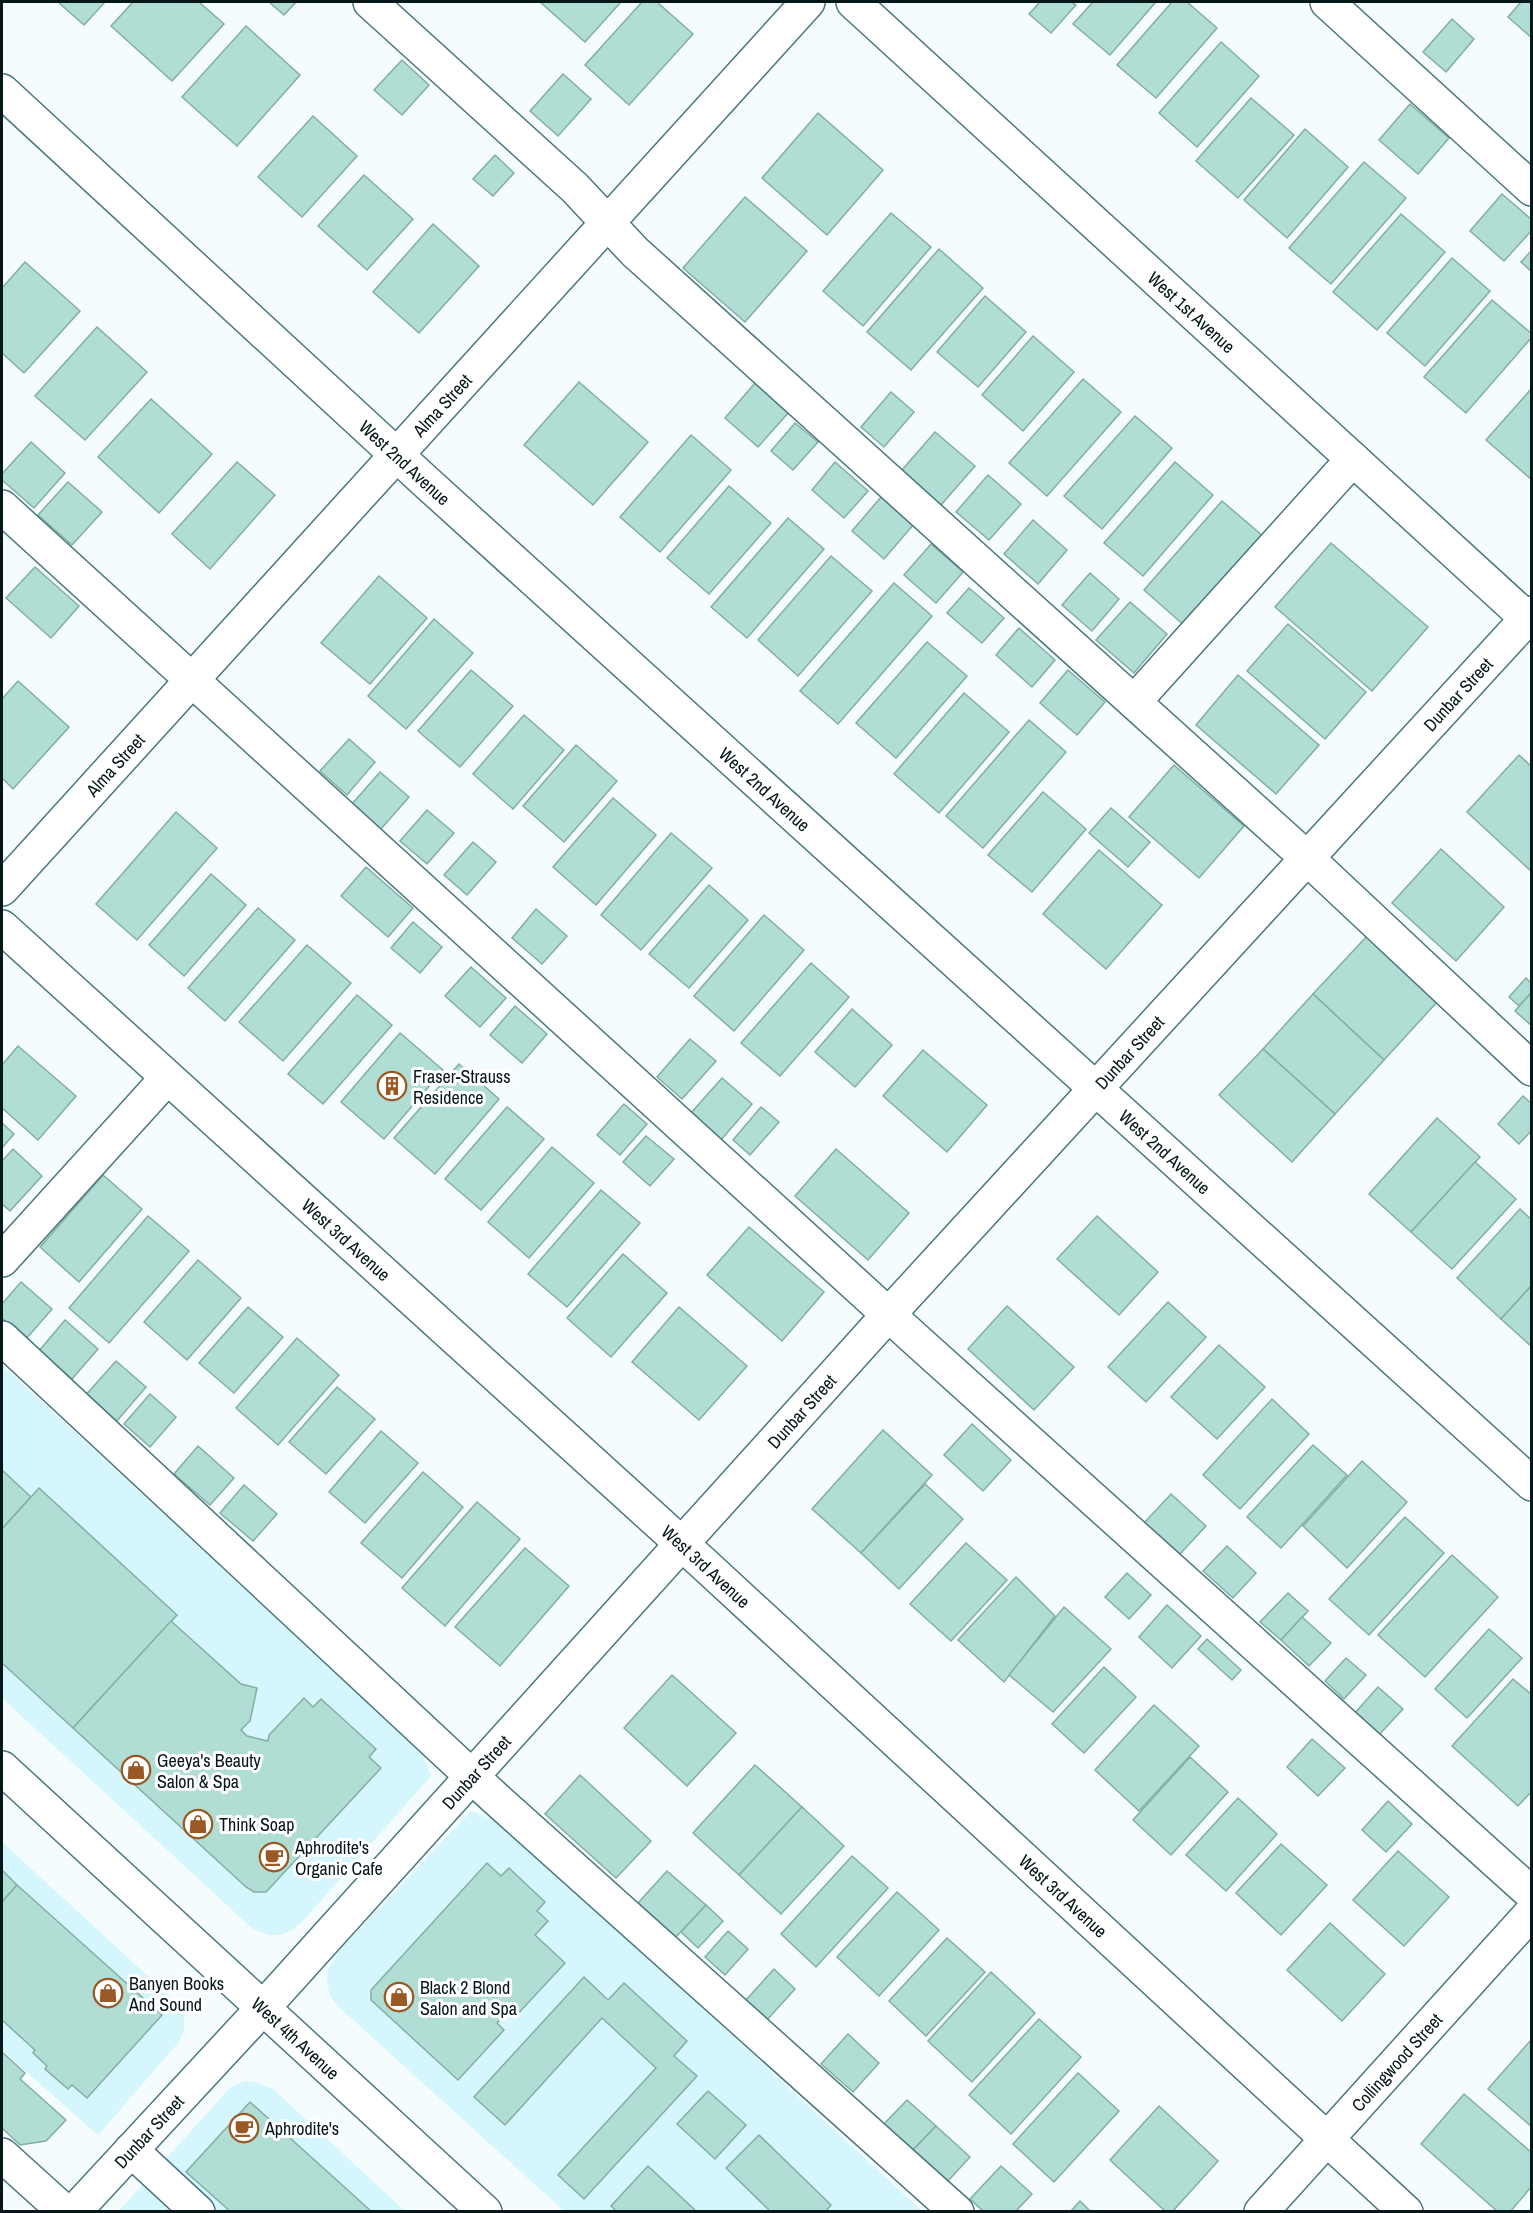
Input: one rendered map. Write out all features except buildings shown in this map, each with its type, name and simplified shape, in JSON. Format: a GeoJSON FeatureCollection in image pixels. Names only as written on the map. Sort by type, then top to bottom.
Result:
{"type":"FeatureCollection","features":[{"type":"Feature","properties":{"kind":"street"},"geometry":{"type":"LineString","coordinates":[[370,2],[574,188],[635,252],[1308,859],[1532,1069]]}},
{"type":"Feature","properties":{"kind":"street","name":"Alma Street"},"geometry":{"type":"LineString","coordinates":[[2,889],[808,2]]}},
{"type":"Feature","properties":{"kind":"street","name":"West 1st Avenue"},"geometry":{"type":"LineString","coordinates":[[853,2],[1530,618]]}},
{"type":"Feature","properties":{"kind":"street"},"geometry":{"type":"LineString","coordinates":[[1327,2],[1532,189]]}},
{"type":"Feature","properties":{"kind":"street","name":"West 2nd Avenue"},"geometry":{"type":"LineString","coordinates":[[2,91],[396,454],[1532,1484]]}},
{"type":"Feature","properties":{"kind":"street"},"geometry":{"type":"LineString","coordinates":[[1134,702],[1353,459]]}},
{"type":"Feature","properties":{"kind":"street"},"geometry":{"type":"LineString","coordinates":[[2,507],[889,1314],[1532,1894]]}},
{"type":"Feature","properties":{"kind":"street","name":"Dunbar Street"},"geometry":{"type":"LineString","coordinates":[[74,2211],[262,2009],[889,1314],[1530,618]]}},
{"type":"Feature","properties":{"kind":"street","name":"West 3rd Avenue"},"geometry":{"type":"LineString","coordinates":[[2,927],[682,1544],[1406,2211]]}},
{"type":"Feature","properties":{"kind":"street"},"geometry":{"type":"LineString","coordinates":[[2,1260],[167,1078]]}},
{"type":"Feature","properties":{"kind":"street"},"geometry":{"type":"LineString","coordinates":[[2,1338],[473,1776],[957,2211]]}},
{"type":"Feature","properties":{"kind":"street","name":"West 4th Avenue"},"geometry":{"type":"LineString","coordinates":[[2,1768],[262,2009],[485,2211]]}},
{"type":"Feature","properties":{"kind":"street","name":"Collingwood Street"},"geometry":{"type":"LineString","coordinates":[[1261,2211],[1532,1912]]}},
{"type":"Feature","properties":{"kind":"street"},"geometry":{"type":"LineString","coordinates":[[131,2150],[198,2211]]}},
{"type":"Feature","properties":{"kind":"street"},"geometry":{"type":"LineString","coordinates":[[2,2155],[65,2211]]}},
{"type":"Feature","properties":{"kind":"shaded area"},"geometry":{"type":"Polygon","coordinates":[[[2,1365],[422,1753],[431,1776],[302,1922],[288,1932],[269,1935],[253,1929],[2,1698],[2,1365]]]}},
{"type":"Feature","properties":{"kind":"shaded area"},"geometry":{"type":"Polygon","coordinates":[[[471,1811],[502,1823],[922,2211],[564,2211],[341,2009],[329,1992],[328,1969],[339,1951],[471,1811]]]}},
{"type":"Feature","properties":{"kind":"shaded area"},"geometry":{"type":"Polygon","coordinates":[[[2,1842],[175,2001],[184,2012],[184,2030],[179,2042],[98,2135],[2,2050],[2,1842]]]}},
{"type":"Feature","properties":{"kind":"shaded area"},"geometry":{"type":"Polygon","coordinates":[[[244,2081],[256,2082],[273,2089],[405,2211],[118,2212],[230,2088],[244,2081]]]}},
{"type":"Feature","properties":{"kind":"place","name":"Fraser-Strauss Residence"},"geometry":{"type":"Point","coordinates":[392,1086]}},
{"type":"Feature","properties":{"kind":"place","name":"Geeya's Beauty Salon & Spa"},"geometry":{"type":"Point","coordinates":[136,1770]}},
{"type":"Feature","properties":{"kind":"place","name":"Think Soap"},"geometry":{"type":"Point","coordinates":[198,1824]}},
{"type":"Feature","properties":{"kind":"place","name":"Aphrodite's Organic Cafe"},"geometry":{"type":"Point","coordinates":[274,1857]}},
{"type":"Feature","properties":{"kind":"place","name":"Banyen Books And Sound"},"geometry":{"type":"Point","coordinates":[108,1993]}},
{"type":"Feature","properties":{"kind":"place","name":"Black 2 Blond Salon and Spa"},"geometry":{"type":"Point","coordinates":[399,1997]}},
{"type":"Feature","properties":{"kind":"place","name":"Aphrodite's"},"geometry":{"type":"Point","coordinates":[244,2128]}}]}
